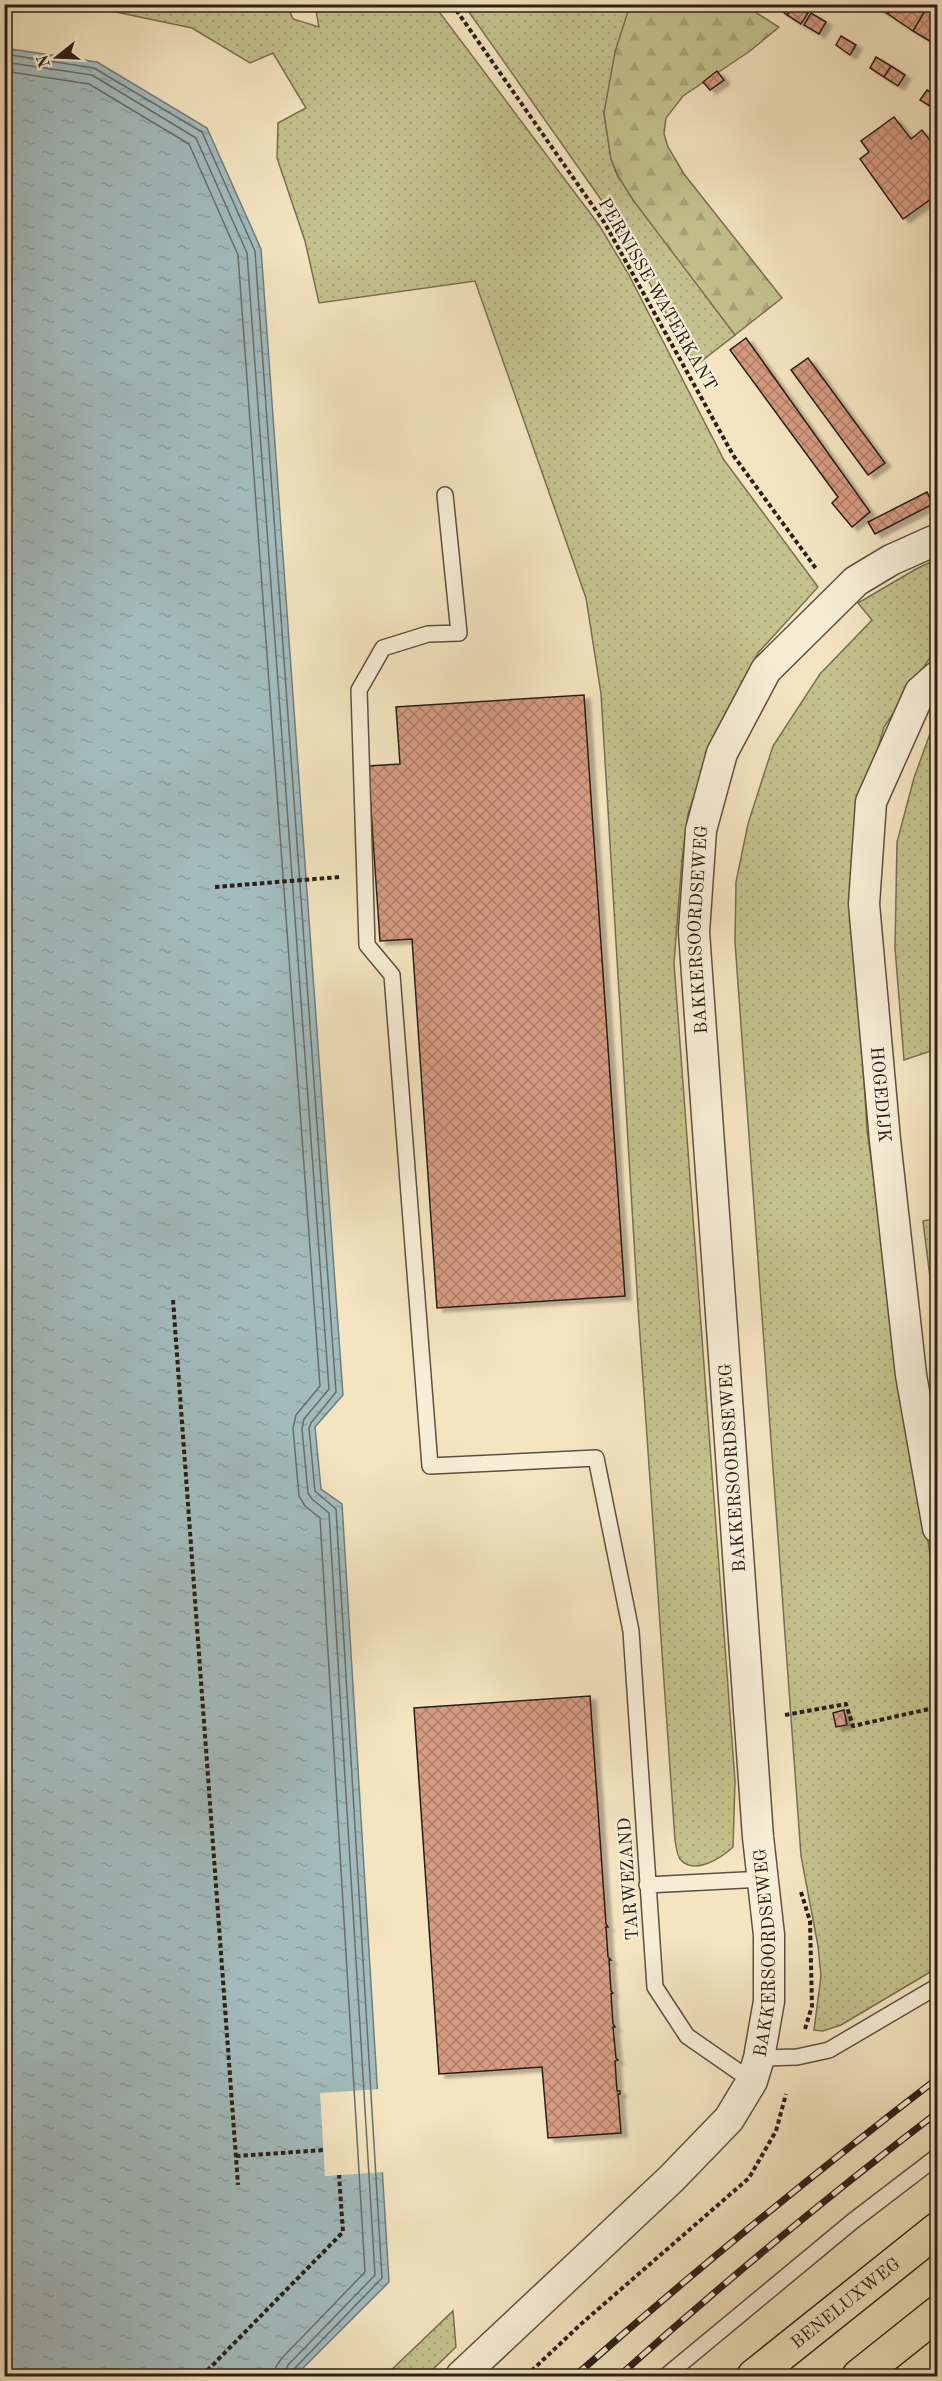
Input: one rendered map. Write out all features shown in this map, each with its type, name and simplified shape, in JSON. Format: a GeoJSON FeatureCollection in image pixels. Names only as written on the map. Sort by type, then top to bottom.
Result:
{"type":"FeatureCollection","features":[{"type":"Feature","properties":{"kind":"highway","name":"BENELUXWEG"},"geometry":{"type":"LineString","coordinates":[[754,2376],[938,2229]]}},
{"type":"Feature","properties":{"kind":"highway"},"geometry":{"type":"LineString","coordinates":[[859,2376],[938,2313]]}},
{"type":"Feature","properties":{"kind":"street","name":"BAKKERSOORDSEWEG"},"geometry":{"type":"LineString","coordinates":[[461,2376],[671,2179],[729,2119],[755,2070],[769,2001],[769,1935],[758,1838],[694,932],[701,830],[722,753],[766,670],[856,581],[891,560],[938,539]]}},
{"type":"Feature","properties":{"kind":"street","name":"HOGEDIJK"},"geometry":{"type":"LineString","coordinates":[[938,676],[920,692],[871,802],[864,904],[885,1140],[910,1375],[938,1528]]}},
{"type":"Feature","properties":{"kind":"lane","name":"TARWEZAND"},"geometry":{"type":"LineString","coordinates":[[445,495],[459,633],[428,634],[383,648],[359,690],[366,945],[392,975],[430,1466],[596,1458],[631,1631],[655,1987],[687,2036],[755,2070]]}},
{"type":"Feature","properties":{"kind":"lane"},"geometry":{"type":"LineString","coordinates":[[647,1885],[764,1878]]}},
{"type":"Feature","properties":{"kind":"lane"},"geometry":{"type":"LineString","coordinates":[[755,2070],[828,2049],[938,1986]]}},
{"type":"Feature","properties":{"kind":"lane"},"geometry":{"type":"LineString","coordinates":[[666,2376],[853,2221],[938,2156]]}},
{"type":"Feature","properties":{"kind":"path","name":"PERNISSE WATERKANT"},"geometry":{"type":"LineString","coordinates":[[452,4],[604,222],[733,455],[838,598]]}},
{"type":"Feature","properties":{"kind":"path"},"geometry":{"type":"LineString","coordinates":[[215,887],[350,876]]}},
{"type":"Feature","properties":{"kind":"path"},"geometry":{"type":"LineString","coordinates":[[173,1300],[238,2185]]}},
{"type":"Feature","properties":{"kind":"path"},"geometry":{"type":"LineString","coordinates":[[781,1716],[846,1704],[853,1726],[938,1707]]}},
{"type":"Feature","properties":{"kind":"path"},"geometry":{"type":"LineString","coordinates":[[236,2156],[324,2150]]}},
{"type":"Feature","properties":{"kind":"path"},"geometry":{"type":"LineString","coordinates":[[202,2376],[343,2232],[339,2175]]}},
{"type":"Feature","properties":{"kind":"green space"},"geometry":{"type":"Polygon","coordinates":[[[65,5],[287,5],[293,19],[319,27],[315,5],[434,5],[599,225],[629,275],[724,460],[818,587],[758,653],[716,731],[688,814],[682,860],[674,963],[735,1781],[733,1847],[707,1864],[692,1866],[686,1864],[679,1857],[675,1840],[638,1307],[601,694],[586,598],[475,281],[319,303],[305,241],[277,158],[278,123],[306,108],[273,53],[250,63],[192,28],[92,7],[65,5]]]}},
{"type":"Feature","properties":{"kind":"green space"},"geometry":{"type":"Polygon","coordinates":[[[464,5],[630,5],[604,113],[611,159],[618,177],[735,335],[695,366],[614,218],[464,5]]]}},
{"type":"Feature","properties":{"kind":"green space"},"geometry":{"type":"Polygon","coordinates":[[[630,5],[744,5],[779,27],[750,51],[683,96],[666,118],[664,134],[668,147],[684,174],[782,298],[735,335],[633,200],[618,176],[611,159],[604,113],[615,52],[630,5]]]}},
{"type":"Feature","properties":{"kind":"green space"},"geometry":{"type":"Polygon","coordinates":[[[937,559],[937,647],[884,727],[858,816],[854,917],[867,1130],[900,1369],[937,1597],[937,1968],[841,2025],[823,2031],[814,2030],[821,1976],[818,1946],[801,1856],[735,942],[736,882],[748,824],[773,746],[820,674],[872,620],[858,603],[937,559]]]}},
{"type":"Feature","properties":{"kind":"green space"},"geometry":{"type":"Polygon","coordinates":[[[937,720],[937,1049],[904,1060],[895,948],[897,842],[914,778],[937,720]]]}},
{"type":"Feature","properties":{"kind":"green space"},"geometry":{"type":"Polygon","coordinates":[[[938,1218],[937,1334],[923,1221],[938,1218]]]}},
{"type":"Feature","properties":{"kind":"green space"},"geometry":{"type":"Polygon","coordinates":[[[453,2311],[456,2347],[426,2376],[385,2376],[453,2311]]]}},
{"type":"Feature","properties":{"kind":"water"},"geometry":{"type":"Polygon","coordinates":[[[4,48],[97,62],[207,128],[261,249],[343,1395],[315,1427],[321,1489],[342,1504],[389,2282],[295,2376],[5,2376],[4,48]]]}},
{"type":"Feature","properties":{"kind":"pier"},"geometry":{"type":"Polygon","coordinates":[[[380,2089],[385,2172],[325,2176],[320,2093],[380,2089]]]}},
{"type":"Feature","properties":{"kind":"building"},"geometry":{"type":"Polygon","coordinates":[[[774,4],[794,4],[787,15],[774,4]]]}},
{"type":"Feature","properties":{"kind":"building"},"geometry":{"type":"Polygon","coordinates":[[[794,4],[808,13],[801,24],[787,15],[794,4]]]}},
{"type":"Feature","properties":{"kind":"building"},"geometry":{"type":"Polygon","coordinates":[[[872,4],[894,4],[888,14],[872,4]]]}},
{"type":"Feature","properties":{"kind":"building"},"geometry":{"type":"Polygon","coordinates":[[[894,4],[929,4],[913,31],[888,14],[894,4]]]}},
{"type":"Feature","properties":{"kind":"building"},"geometry":{"type":"Polygon","coordinates":[[[929,4],[938,4],[938,46],[913,31],[929,4]]]}},
{"type":"Feature","properties":{"kind":"building"},"geometry":{"type":"Polygon","coordinates":[[[811,13],[826,22],[819,34],[804,25],[811,13]]]}},
{"type":"Feature","properties":{"kind":"building"},"geometry":{"type":"Polygon","coordinates":[[[841,36],[856,45],[850,55],[836,45],[841,36]]]}},
{"type":"Feature","properties":{"kind":"building"},"geometry":{"type":"Polygon","coordinates":[[[876,57],[891,66],[884,77],[870,68],[876,57]]]}},
{"type":"Feature","properties":{"kind":"building"},"geometry":{"type":"Polygon","coordinates":[[[891,66],[905,75],[898,86],[884,77],[891,66]]]}},
{"type":"Feature","properties":{"kind":"building"},"geometry":{"type":"Polygon","coordinates":[[[717,71],[724,80],[710,90],[703,82],[717,71]]]}},
{"type":"Feature","properties":{"kind":"building"},"geometry":{"type":"Polygon","coordinates":[[[927,90],[938,96],[935,109],[920,100],[927,90]]]}},
{"type":"Feature","properties":{"kind":"building"},"geometry":{"type":"Polygon","coordinates":[[[894,117],[911,139],[922,130],[938,151],[938,194],[903,219],[860,159],[869,152],[861,141],[894,117]]]}},
{"type":"Feature","properties":{"kind":"building"},"geometry":{"type":"Polygon","coordinates":[[[746,338],[870,512],[852,527],[832,503],[838,497],[730,350],[746,338]]]}},
{"type":"Feature","properties":{"kind":"building"},"geometry":{"type":"Polygon","coordinates":[[[808,358],[885,463],[868,475],[791,370],[808,358]]]}},
{"type":"Feature","properties":{"kind":"building"},"geometry":{"type":"Polygon","coordinates":[[[927,492],[933,504],[875,534],[868,522],[927,492]]]}},
{"type":"Feature","properties":{"kind":"building"},"geometry":{"type":"Polygon","coordinates":[[[584,695],[625,1296],[437,1308],[412,939],[380,941],[368,766],[400,764],[396,707],[584,695]]]}},
{"type":"Feature","properties":{"kind":"building"},"geometry":{"type":"Polygon","coordinates":[[[590,1696],[608,1927],[606,1927],[608,1957],[611,1960],[609,1960],[613,1993],[611,1994],[615,2027],[613,2027],[618,2060],[615,2061],[617,2091],[620,2091],[618,2094],[621,2133],[548,2138],[542,2067],[439,2074],[414,1708],[590,1696]]]}},
{"type":"Feature","properties":{"kind":"building"},"geometry":{"type":"Polygon","coordinates":[[[844,1710],[847,1725],[836,1727],[833,1713],[844,1710]]]}},
{"type":"Feature","properties":{"kind":"railway"},"geometry":{"type":"LineString","coordinates":[[575,2376],[754,2224],[938,2078]]}},
{"type":"Feature","properties":{"kind":"railway"},"geometry":{"type":"LineString","coordinates":[[619,2376],[776,2241],[938,2112]]}}]}
